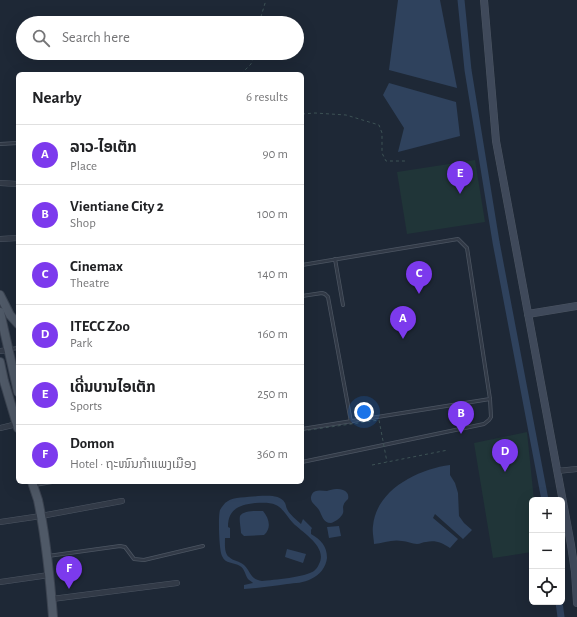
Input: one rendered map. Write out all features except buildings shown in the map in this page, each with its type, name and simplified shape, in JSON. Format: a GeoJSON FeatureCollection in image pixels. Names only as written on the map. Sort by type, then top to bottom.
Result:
{"type":"FeatureCollection","features":[{"type":"Feature","properties":{"kind":"main road"},"geometry":{"type":"LineString","coordinates":[[0,295],[10,314],[16,322]]}},
{"type":"Feature","properties":{"kind":"main road"},"geometry":{"type":"LineString","coordinates":[[0,312],[9,350],[15,362],[16,372]]}},
{"type":"Feature","properties":{"kind":"main road"},"geometry":{"type":"LineString","coordinates":[[0,364],[2,381],[16,420]]}},
{"type":"Feature","properties":{"kind":"main road"},"geometry":{"type":"LineString","coordinates":[[35,484],[47,556],[53,617]]}},
{"type":"Feature","properties":{"kind":"street"},"geometry":{"type":"LineString","coordinates":[[484,0],[496,141],[571,545],[577,603]]}},
{"type":"Feature","properties":{"kind":"street"},"geometry":{"type":"LineString","coordinates":[[0,183],[16,184]]}},
{"type":"Feature","properties":{"kind":"street"},"geometry":{"type":"LineString","coordinates":[[0,238],[16,238]]}},
{"type":"Feature","properties":{"kind":"street"},"geometry":{"type":"LineString","coordinates":[[528,314],[577,306]]}},
{"type":"Feature","properties":{"kind":"street"},"geometry":{"type":"LineString","coordinates":[[0,351],[9,350]]}},
{"type":"Feature","properties":{"kind":"street"},"geometry":{"type":"LineString","coordinates":[[0,364],[15,362]]}},
{"type":"Feature","properties":{"kind":"street"},"geometry":{"type":"LineString","coordinates":[[0,428],[16,426]]}},
{"type":"Feature","properties":{"kind":"street"},"geometry":{"type":"LineString","coordinates":[[557,471],[577,469]]}},
{"type":"Feature","properties":{"kind":"street"},"geometry":{"type":"LineString","coordinates":[[0,522],[122,501]]}},
{"type":"Feature","properties":{"kind":"street"},"geometry":{"type":"LineString","coordinates":[[0,582],[49,575]]}},
{"type":"Feature","properties":{"kind":"street"},"geometry":{"type":"LineString","coordinates":[[52,599],[177,584]]}},
{"type":"Feature","properties":{"kind":"lane"},"geometry":{"type":"LineString","coordinates":[[0,144],[16,143]]}},
{"type":"Feature","properties":{"kind":"lane"},"geometry":{"type":"LineString","coordinates":[[304,265],[458,239],[467,248],[490,399],[491,417],[484,424],[304,462]]}},
{"type":"Feature","properties":{"kind":"lane"},"geometry":{"type":"LineString","coordinates":[[335,259],[343,305]]}},
{"type":"Feature","properties":{"kind":"lane"},"geometry":{"type":"LineString","coordinates":[[304,296],[322,293],[328,297],[351,422]]}},
{"type":"Feature","properties":{"kind":"lane"},"geometry":{"type":"LineString","coordinates":[[9,350],[16,348]]}},
{"type":"Feature","properties":{"kind":"lane"},"geometry":{"type":"LineString","coordinates":[[304,430],[490,399]]}},
{"type":"Feature","properties":{"kind":"lane"},"geometry":{"type":"LineString","coordinates":[[47,556],[120,546],[125,547],[134,559],[144,560],[203,546]]}},
{"type":"Feature","properties":{"kind":"path"},"geometry":{"type":"LineString","coordinates":[[261,16],[266,0]]}},
{"type":"Feature","properties":{"kind":"path"},"geometry":{"type":"LineString","coordinates":[[243,72],[251,64],[252,60]]}},
{"type":"Feature","properties":{"kind":"path"},"geometry":{"type":"LineString","coordinates":[[304,114],[346,115],[379,125],[382,133],[382,153],[386,161],[405,161]]}},
{"type":"Feature","properties":{"kind":"path"},"geometry":{"type":"LineString","coordinates":[[304,430],[379,420],[387,462]]}},
{"type":"Feature","properties":{"kind":"path"},"geometry":{"type":"LineString","coordinates":[[372,465],[448,450]]}},
{"type":"Feature","properties":{"kind":"green space"},"geometry":{"type":"Polygon","coordinates":[[[475,160],[485,222],[407,234],[397,172],[475,160]]]}},
{"type":"Feature","properties":{"kind":"green space"},"geometry":{"type":"Polygon","coordinates":[[[527,432],[534,497],[529,497],[529,552],[493,558],[474,443],[527,432]]]}},
{"type":"Feature","properties":{"kind":"water"},"geometry":{"type":"Polygon","coordinates":[[[398,0],[440,0],[457,88],[389,70],[398,0]]]}},
{"type":"Feature","properties":{"kind":"water"},"geometry":{"type":"Polygon","coordinates":[[[389,83],[456,102],[460,136],[398,152],[404,128],[383,95],[389,83]]]}},
{"type":"Feature","properties":{"kind":"water"},"geometry":{"type":"Polygon","coordinates":[[[450,465],[450,475],[455,483],[458,493],[459,516],[472,530],[463,539],[435,514],[433,518],[458,539],[450,548],[442,543],[433,541],[413,544],[395,540],[374,544],[373,528],[376,513],[390,492],[412,477],[425,471],[450,465]]]}},
{"type":"Feature","properties":{"kind":"water"},"geometry":{"type":"Polygon","coordinates":[[[336,489],[347,492],[348,499],[343,505],[342,515],[334,522],[328,523],[324,520],[319,510],[313,503],[311,497],[315,491],[336,489]]]}},
{"type":"Feature","properties":{"kind":"water"},"geometry":{"type":"Polygon","coordinates":[[[255,496],[280,498],[283,500],[288,511],[293,517],[301,524],[303,519],[312,528],[311,534],[323,544],[327,554],[325,565],[317,575],[302,582],[244,589],[244,585],[253,583],[248,579],[242,567],[223,559],[221,553],[219,513],[223,505],[230,500],[255,496]],[[271,503],[244,505],[232,512],[228,527],[230,528],[230,538],[225,538],[227,555],[244,565],[255,579],[262,581],[297,577],[314,571],[321,558],[320,552],[313,541],[293,523],[279,507],[271,503]]]}},
{"type":"Feature","properties":{"kind":"water"},"geometry":{"type":"Polygon","coordinates":[[[263,511],[269,523],[268,529],[264,535],[244,536],[241,533],[240,516],[247,512],[263,511]]]}},
{"type":"Feature","properties":{"kind":"water"},"geometry":{"type":"Polygon","coordinates":[[[339,526],[341,536],[329,538],[327,527],[339,526]]]}},
{"type":"Feature","properties":{"kind":"water"},"geometry":{"type":"Polygon","coordinates":[[[287,549],[306,554],[303,563],[285,557],[287,549]]]}},
{"type":"Feature","properties":{"kind":"waterway"},"geometry":{"type":"LineString","coordinates":[[461,0],[468,70],[496,242],[544,497]]}},
{"type":"Feature","properties":{"kind":"waterway"},"geometry":{"type":"LineString","coordinates":[[559,605],[561,617]]}},
{"type":"Feature","properties":{"kind":"place","name":"ເດີ່ນບານໄອເຕັກ"},"geometry":{"type":"Point","coordinates":[460,194]}},
{"type":"Feature","properties":{"kind":"place","name":"Cinemax"},"geometry":{"type":"Point","coordinates":[419,294]}},
{"type":"Feature","properties":{"kind":"place","name":"ລາວ-ໄອເຕັກ"},"geometry":{"type":"Point","coordinates":[403,339]}},
{"type":"Feature","properties":{"kind":"place","name":"Vientiane City 2"},"geometry":{"type":"Point","coordinates":[461,434]}},
{"type":"Feature","properties":{"kind":"place","name":"ITECC Zoo"},"geometry":{"type":"Point","coordinates":[505,472]}},
{"type":"Feature","properties":{"kind":"place","name":"Domon"},"geometry":{"type":"Point","coordinates":[69,589]}}]}
